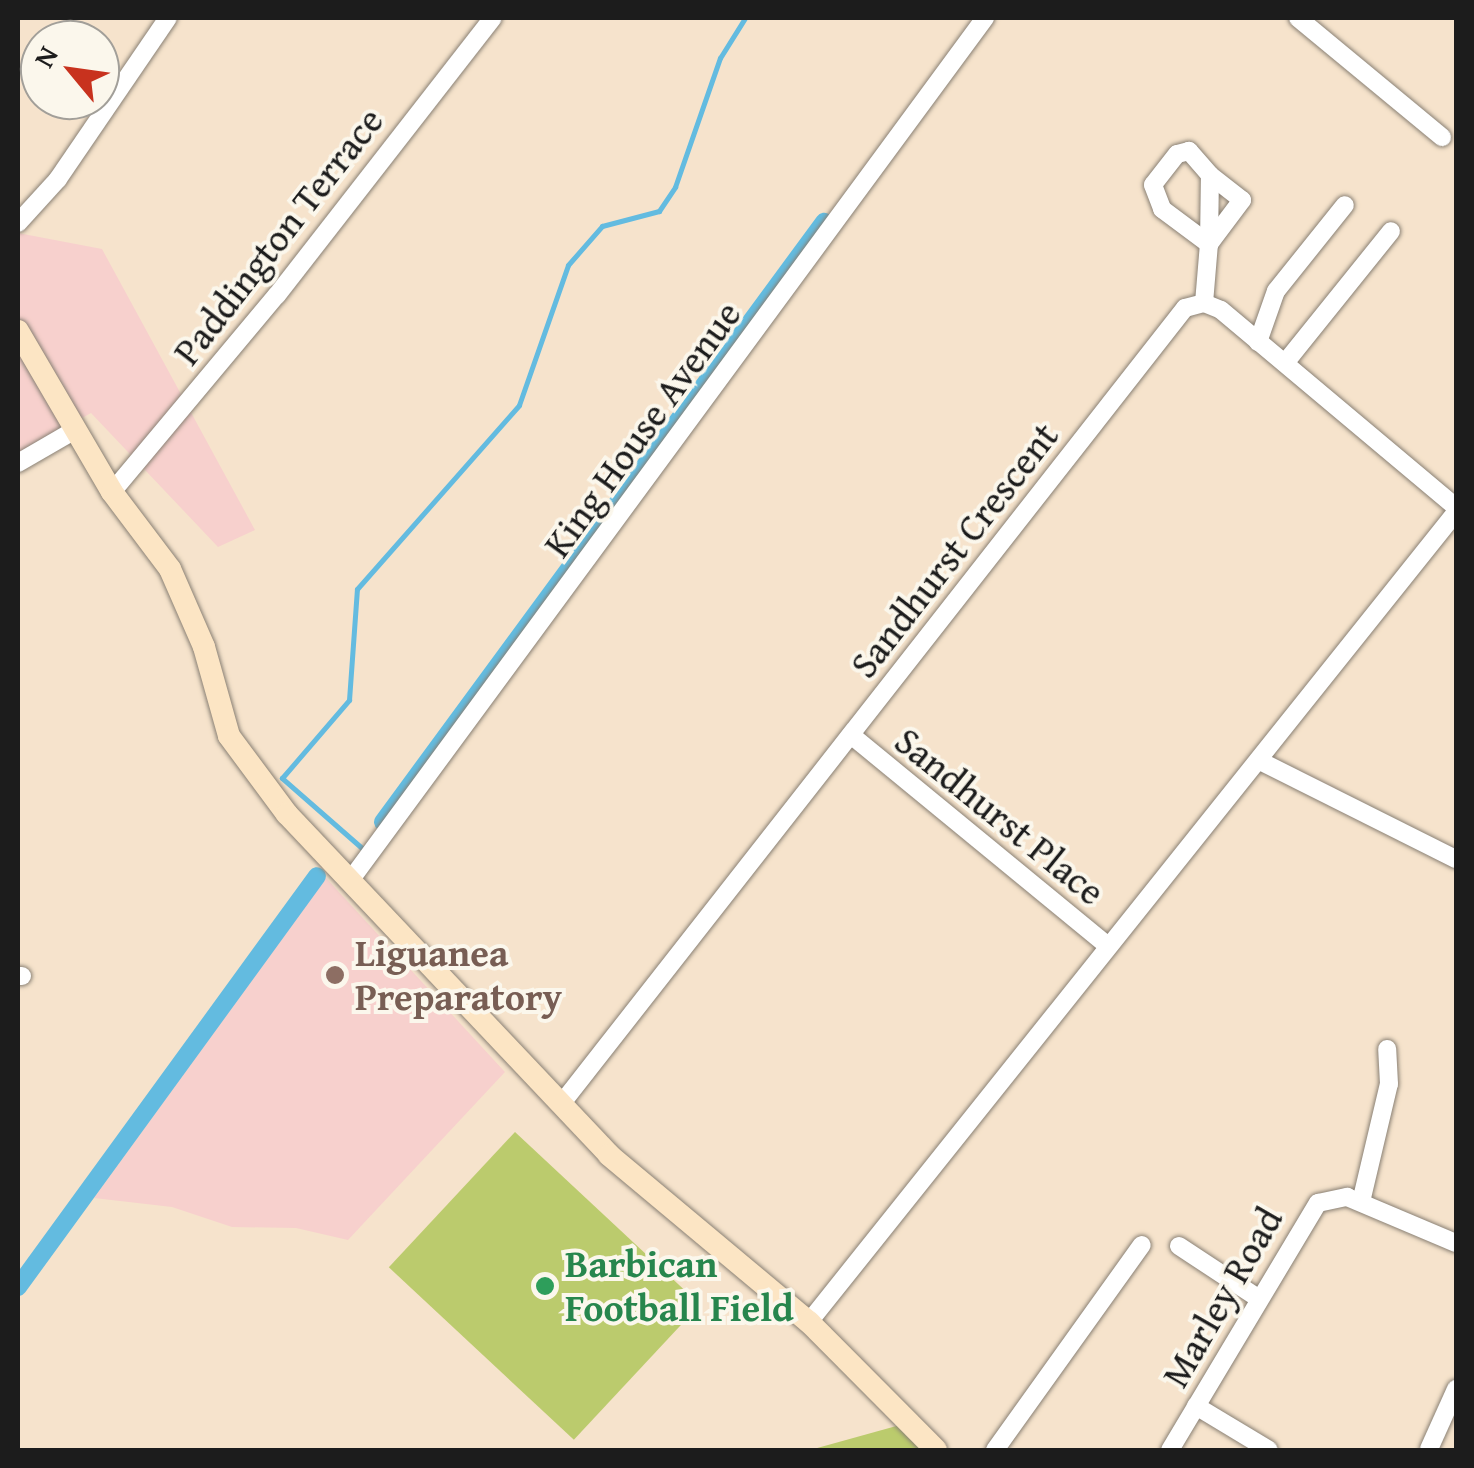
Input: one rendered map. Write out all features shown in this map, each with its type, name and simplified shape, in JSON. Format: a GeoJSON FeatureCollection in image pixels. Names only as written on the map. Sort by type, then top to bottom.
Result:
{"type":"FeatureCollection","features":[{"type":"Feature","properties":{"kind":"main road"},"geometry":{"type":"LineString","coordinates":[[18,331],[112,492],[170,569],[204,647],[229,736],[287,814],[623,1167],[809,1322],[936,1450]]}},
{"type":"Feature","properties":{"kind":"street"},"geometry":{"type":"LineString","coordinates":[[18,223],[58,179],[168,18]]}},
{"type":"Feature","properties":{"kind":"street","name":"Paddington Terrace"},"geometry":{"type":"LineString","coordinates":[[112,492],[277,296],[493,18]]}},
{"type":"Feature","properties":{"kind":"street","name":"King House Avenue"},"geometry":{"type":"LineString","coordinates":[[352,878],[985,18]]}},
{"type":"Feature","properties":{"kind":"street"},"geometry":{"type":"LineString","coordinates":[[1298,18],[1320,24],[1442,138]]}},
{"type":"Feature","properties":{"kind":"street"},"geometry":{"type":"LineString","coordinates":[[1189,152],[1242,200],[1210,244],[1152,198],[1153,185],[1176,154],[1189,152]]}},
{"type":"Feature","properties":{"kind":"street"},"geometry":{"type":"LineString","coordinates":[[809,1322],[1108,946],[1262,762],[1456,509],[1285,363],[1204,303],[1210,244],[1210,175]]}},
{"type":"Feature","properties":{"kind":"street"},"geometry":{"type":"LineString","coordinates":[[1258,342],[1276,292],[1344,205]]}},
{"type":"Feature","properties":{"kind":"street"},"geometry":{"type":"LineString","coordinates":[[1285,363],[1391,230]]}},
{"type":"Feature","properties":{"kind":"street","name":"Sandhurst Crescent"},"geometry":{"type":"LineString","coordinates":[[562,1104],[1184,308],[1204,303]]}},
{"type":"Feature","properties":{"kind":"street"},"geometry":{"type":"LineString","coordinates":[[18,464],[74,430]]}},
{"type":"Feature","properties":{"kind":"street","name":"Sandhurst Place"},"geometry":{"type":"LineString","coordinates":[[850,735],[1108,946]]}},
{"type":"Feature","properties":{"kind":"street"},"geometry":{"type":"LineString","coordinates":[[1262,762],[1456,860]]}},
{"type":"Feature","properties":{"kind":"street"},"geometry":{"type":"LineString","coordinates":[[1387,1049],[1389,1084],[1361,1202],[1456,1243]]}},
{"type":"Feature","properties":{"kind":"street","name":"Marley Road"},"geometry":{"type":"LineString","coordinates":[[1170,1450],[1306,1213],[1332,1198],[1361,1202]]}},
{"type":"Feature","properties":{"kind":"street"},"geometry":{"type":"LineString","coordinates":[[995,1450],[1142,1244]]}},
{"type":"Feature","properties":{"kind":"street"},"geometry":{"type":"LineString","coordinates":[[1179,1246],[1258,1298]]}},
{"type":"Feature","properties":{"kind":"street"},"geometry":{"type":"LineString","coordinates":[[1429,1449],[1456,1389]]}},
{"type":"Feature","properties":{"kind":"street"},"geometry":{"type":"LineString","coordinates":[[1196,1406],[1269,1450]]}},
{"type":"Feature","properties":{"kind":"shaded area"},"geometry":{"type":"Polygon","coordinates":[[[18,233],[102,249],[255,530],[218,547],[91,413],[18,454],[18,233]]]}},
{"type":"Feature","properties":{"kind":"shaded area","name":"Liguanea Preparatory"},"geometry":{"type":"Polygon","coordinates":[[[326,878],[505,1072],[348,1240],[296,1228],[232,1227],[172,1207],[94,1198],[326,878]]]}},
{"type":"Feature","properties":{"kind":"green space","name":"Barbican Football Field"},"geometry":{"type":"Polygon","coordinates":[[[515,1132],[700,1305],[574,1440],[389,1267],[515,1132]]]}},
{"type":"Feature","properties":{"kind":"green space"},"geometry":{"type":"Polygon","coordinates":[[[900,1425],[924,1450],[810,1450],[900,1425]]]}},
{"type":"Feature","properties":{"kind":"waterway"},"geometry":{"type":"LineString","coordinates":[[363,849],[282,778],[349,700],[357,589],[519,405],[568,265],[602,226],[659,211],[675,187],[720,58],[745,18]]}},
{"type":"Feature","properties":{"kind":"waterway"},"geometry":{"type":"LineString","coordinates":[[383,822],[824,222]]}},
{"type":"Feature","properties":{"kind":"waterway"},"geometry":{"type":"LineString","coordinates":[[18,1287],[317,876]]}},
{"type":"Feature","properties":{"kind":"place","name":"Liguanea Preparatory"},"geometry":{"type":"Point","coordinates":[335,975]}},
{"type":"Feature","properties":{"kind":"place","name":"Barbican Football Field"},"geometry":{"type":"Point","coordinates":[545,1286]}}]}
